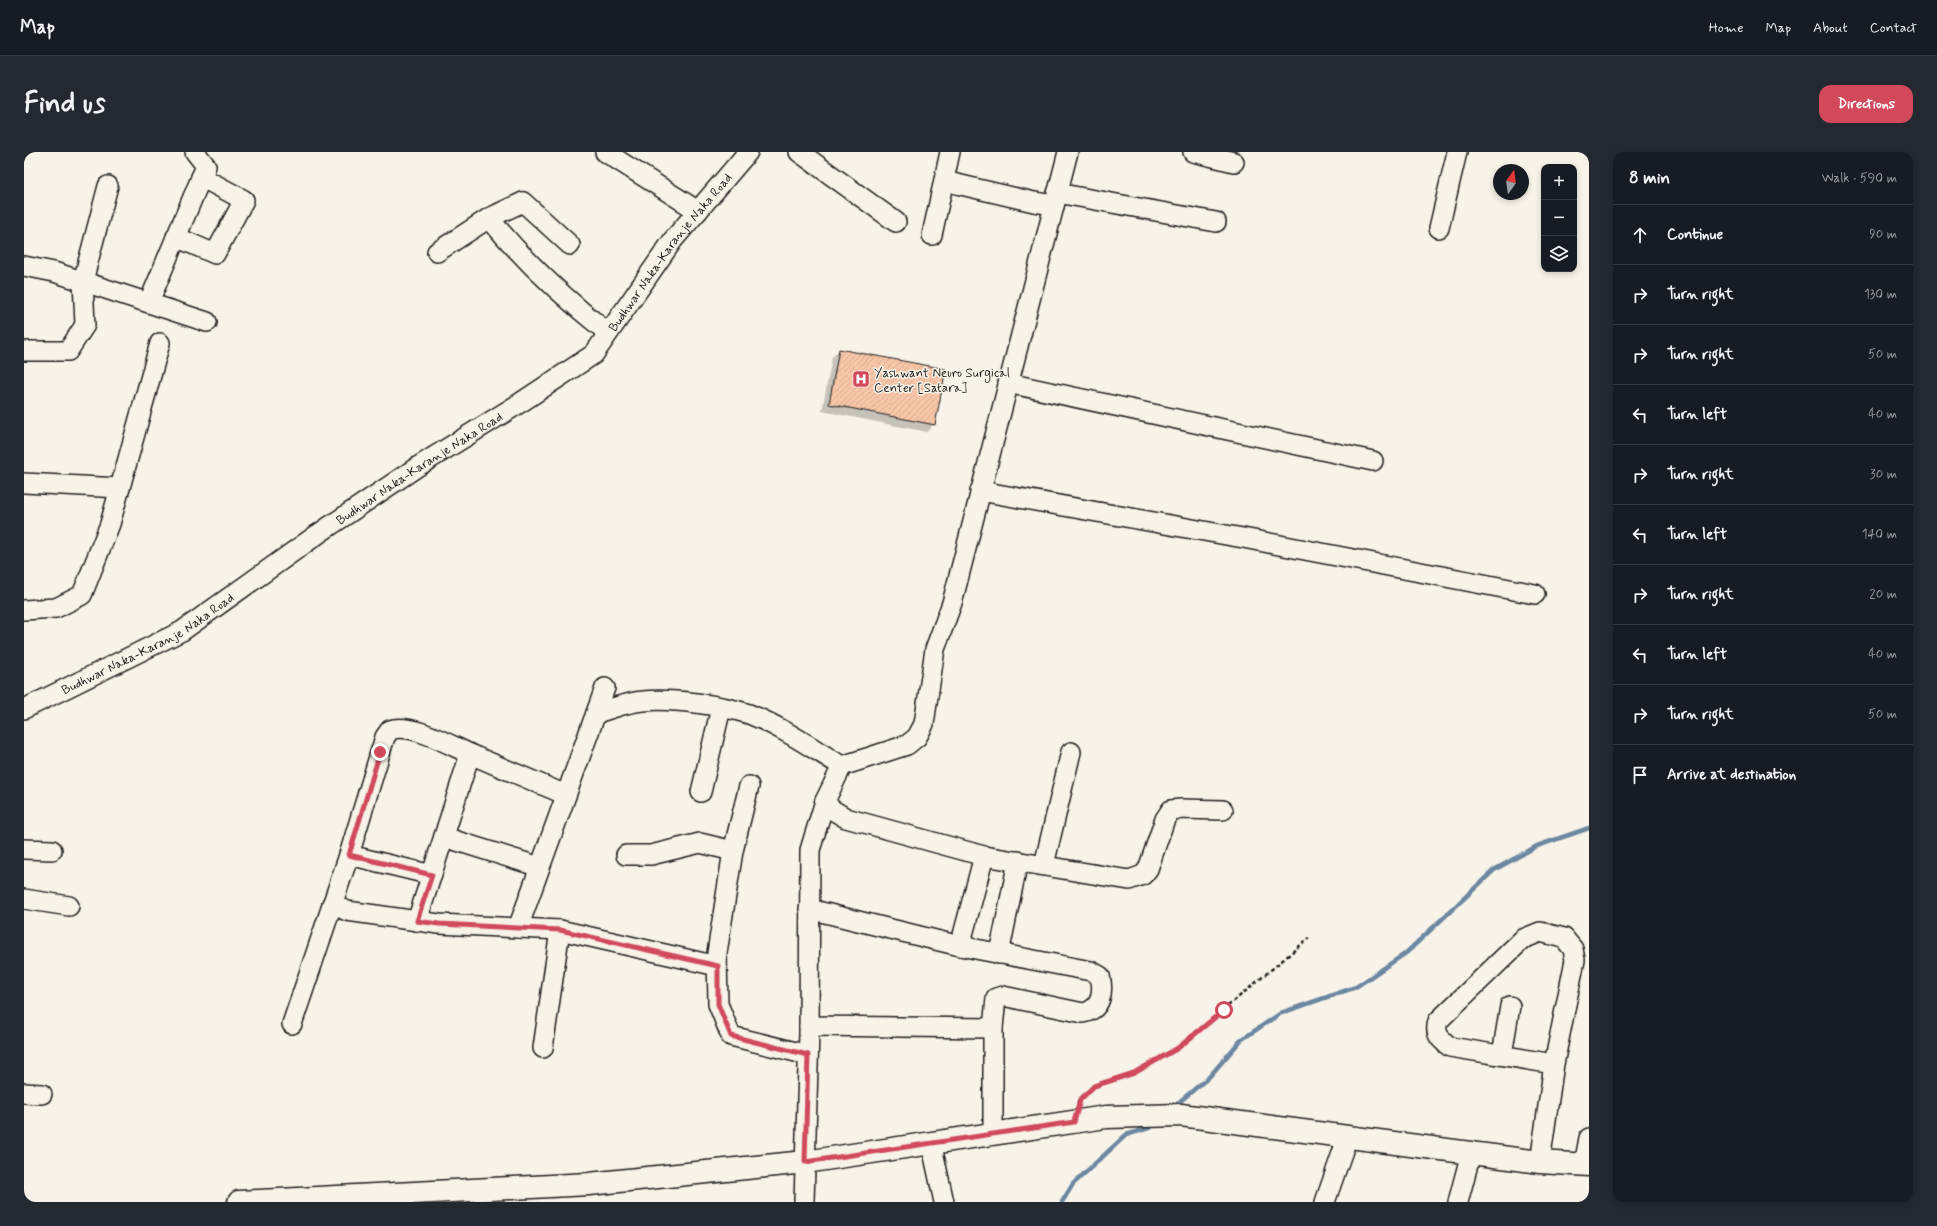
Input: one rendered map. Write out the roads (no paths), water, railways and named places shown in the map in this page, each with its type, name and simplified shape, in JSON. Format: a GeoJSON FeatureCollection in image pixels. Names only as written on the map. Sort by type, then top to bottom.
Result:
{"type":"FeatureCollection","features":[{"type":"Feature","properties":{"kind":"main road"},"geometry":{"type":"LineString","coordinates":[[239,1202],[398,1198],[589,1184],[805,1162],[1106,1117],[1181,1115],[1540,1162],[1586,1165]]}},
{"type":"Feature","properties":{"kind":"street"},"geometry":{"type":"LineString","coordinates":[[149,302],[206,166],[195,152]]}},
{"type":"Feature","properties":{"kind":"street"},"geometry":{"type":"LineString","coordinates":[[605,152],[698,211]]}},
{"type":"Feature","properties":{"kind":"street"},"geometry":{"type":"LineString","coordinates":[[799,152],[896,222]]}},
{"type":"Feature","properties":{"kind":"street"},"geometry":{"type":"LineString","coordinates":[[932,235],[950,152]]}},
{"type":"Feature","properties":{"kind":"street"},"geometry":{"type":"LineString","coordinates":[[804,1202],[809,1026],[810,850],[825,801],[842,766],[907,745],[917,737],[924,724],[935,649],[952,603],[1068,152]]}},
{"type":"Feature","properties":{"kind":"street"},"geometry":{"type":"LineString","coordinates":[[1193,152],[1234,162]]}},
{"type":"Feature","properties":{"kind":"street"},"geometry":{"type":"LineString","coordinates":[[1439,228],[1457,152]]}},
{"type":"Feature","properties":{"kind":"street","name":"Budhwar Naka-Karanje Naka Road"},"geometry":{"type":"LineString","coordinates":[[24,708],[182,631],[318,534],[410,471],[520,403],[594,354],[673,240],[744,153]]}},
{"type":"Feature","properties":{"kind":"street"},"geometry":{"type":"LineString","coordinates":[[176,238],[215,254],[244,200],[201,177]]}},
{"type":"Feature","properties":{"kind":"street"},"geometry":{"type":"LineString","coordinates":[[944,181],[1034,202],[1056,199],[1216,222]]}},
{"type":"Feature","properties":{"kind":"street"},"geometry":{"type":"LineString","coordinates":[[24,352],[68,351],[85,326],[83,281],[108,186]]}},
{"type":"Feature","properties":{"kind":"street"},"geometry":{"type":"LineString","coordinates":[[437,252],[489,218],[523,202],[570,245]]}},
{"type":"Feature","properties":{"kind":"street"},"geometry":{"type":"LineString","coordinates":[[489,218],[516,251],[569,302],[608,333]]}},
{"type":"Feature","properties":{"kind":"street"},"geometry":{"type":"LineString","coordinates":[[24,266],[54,272],[207,322]]}},
{"type":"Feature","properties":{"kind":"street"},"geometry":{"type":"LineString","coordinates":[[24,610],[56,608],[82,595],[110,524],[160,343]]}},
{"type":"Feature","properties":{"kind":"street"},"geometry":{"type":"LineString","coordinates":[[1008,383],[1373,461]]}},
{"type":"Feature","properties":{"kind":"street"},"geometry":{"type":"LineString","coordinates":[[24,483],[120,488]]}},
{"type":"Feature","properties":{"kind":"street"},"geometry":{"type":"LineString","coordinates":[[980,491],[1243,538],[1535,594]]}},
{"type":"Feature","properties":{"kind":"street"},"geometry":{"type":"LineString","coordinates":[[518,928],[605,688]]}},
{"type":"Feature","properties":{"kind":"street"},"geometry":{"type":"LineString","coordinates":[[596,713],[641,701],[668,699],[721,708],[748,714],[790,735],[842,766]]}},
{"type":"Feature","properties":{"kind":"street"},"geometry":{"type":"LineString","coordinates":[[701,792],[721,708]]}},
{"type":"Feature","properties":{"kind":"street"},"geometry":{"type":"LineString","coordinates":[[292,1024],[349,855],[385,737],[390,730],[403,728],[413,730],[566,795]]}},
{"type":"Feature","properties":{"kind":"street"},"geometry":{"type":"LineString","coordinates":[[1044,866],[1071,752]]}},
{"type":"Feature","properties":{"kind":"street"},"geometry":{"type":"LineString","coordinates":[[417,921],[470,754]]}},
{"type":"Feature","properties":{"kind":"street"},"geometry":{"type":"LineString","coordinates":[[749,786],[733,851],[717,953],[718,1004],[731,1036],[808,1055]]}},
{"type":"Feature","properties":{"kind":"street"},"geometry":{"type":"LineString","coordinates":[[825,801],[846,818],[984,856],[1130,880],[1143,875],[1148,869],[1165,819],[1171,810],[1223,810]]}},
{"type":"Feature","properties":{"kind":"street"},"geometry":{"type":"LineString","coordinates":[[444,837],[540,867]]}},
{"type":"Feature","properties":{"kind":"street"},"geometry":{"type":"LineString","coordinates":[[626,855],[651,855],[700,843],[733,851]]}},
{"type":"Feature","properties":{"kind":"street"},"geometry":{"type":"LineString","coordinates":[[24,849],[52,850]]}},
{"type":"Feature","properties":{"kind":"street"},"geometry":{"type":"LineString","coordinates":[[349,855],[432,875]]}},
{"type":"Feature","properties":{"kind":"street"},"geometry":{"type":"LineString","coordinates":[[960,946],[984,856]]}},
{"type":"Feature","properties":{"kind":"street"},"geometry":{"type":"LineString","coordinates":[[998,954],[1018,861]]}},
{"type":"Feature","properties":{"kind":"street"},"geometry":{"type":"LineString","coordinates":[[24,898],[70,906]]}},
{"type":"Feature","properties":{"kind":"street"},"geometry":{"type":"LineString","coordinates":[[332,904],[347,911],[439,924],[560,930],[718,966]]}},
{"type":"Feature","properties":{"kind":"street"},"geometry":{"type":"LineString","coordinates":[[809,909],[960,946],[1091,971],[1100,976],[1102,982],[1100,1001],[1094,1010],[1083,1013],[997,996],[995,1000],[993,1028],[993,1133]]}},
{"type":"Feature","properties":{"kind":"street"},"geometry":{"type":"LineString","coordinates":[[543,1048],[560,930]]}},
{"type":"Feature","properties":{"kind":"street"},"geometry":{"type":"LineString","coordinates":[[1540,1162],[1554,1064],[1575,960],[1573,949],[1569,942],[1564,938],[1549,933],[1540,932],[1523,939],[1438,1021],[1436,1028],[1437,1034],[1441,1040],[1450,1047],[1554,1064]]}},
{"type":"Feature","properties":{"kind":"street"},"geometry":{"type":"LineString","coordinates":[[1502,1055],[1510,1006]]}},
{"type":"Feature","properties":{"kind":"street"},"geometry":{"type":"LineString","coordinates":[[809,1026],[993,1028]]}},
{"type":"Feature","properties":{"kind":"street"},"geometry":{"type":"LineString","coordinates":[[1325,1202],[1348,1136]]}},
{"type":"Feature","properties":{"kind":"street"},"geometry":{"type":"LineString","coordinates":[[1586,1165],[1589,1138]]}},
{"type":"Feature","properties":{"kind":"street"},"geometry":{"type":"LineString","coordinates":[[932,1142],[944,1202]]}},
{"type":"Feature","properties":{"kind":"street"},"geometry":{"type":"LineString","coordinates":[[1458,1202],[1471,1153]]}},
{"type":"Feature","properties":{"kind":"waterway"},"geometry":{"type":"LineString","coordinates":[[1172,1108],[1209,1077],[1241,1040],[1281,1013],[1356,987],[1406,953],[1494,870],[1537,846],[1589,828]]}},
{"type":"Feature","properties":{"kind":"waterway"},"geometry":{"type":"LineString","coordinates":[[1062,1202],[1073,1184],[1126,1135],[1149,1128],[1154,1123]]}},
{"type":"Feature","properties":{"kind":"place","name":"Yashwant Neuro Surgical Center [Satara]"},"geometry":{"type":"Point","coordinates":[861,379]}}]}
